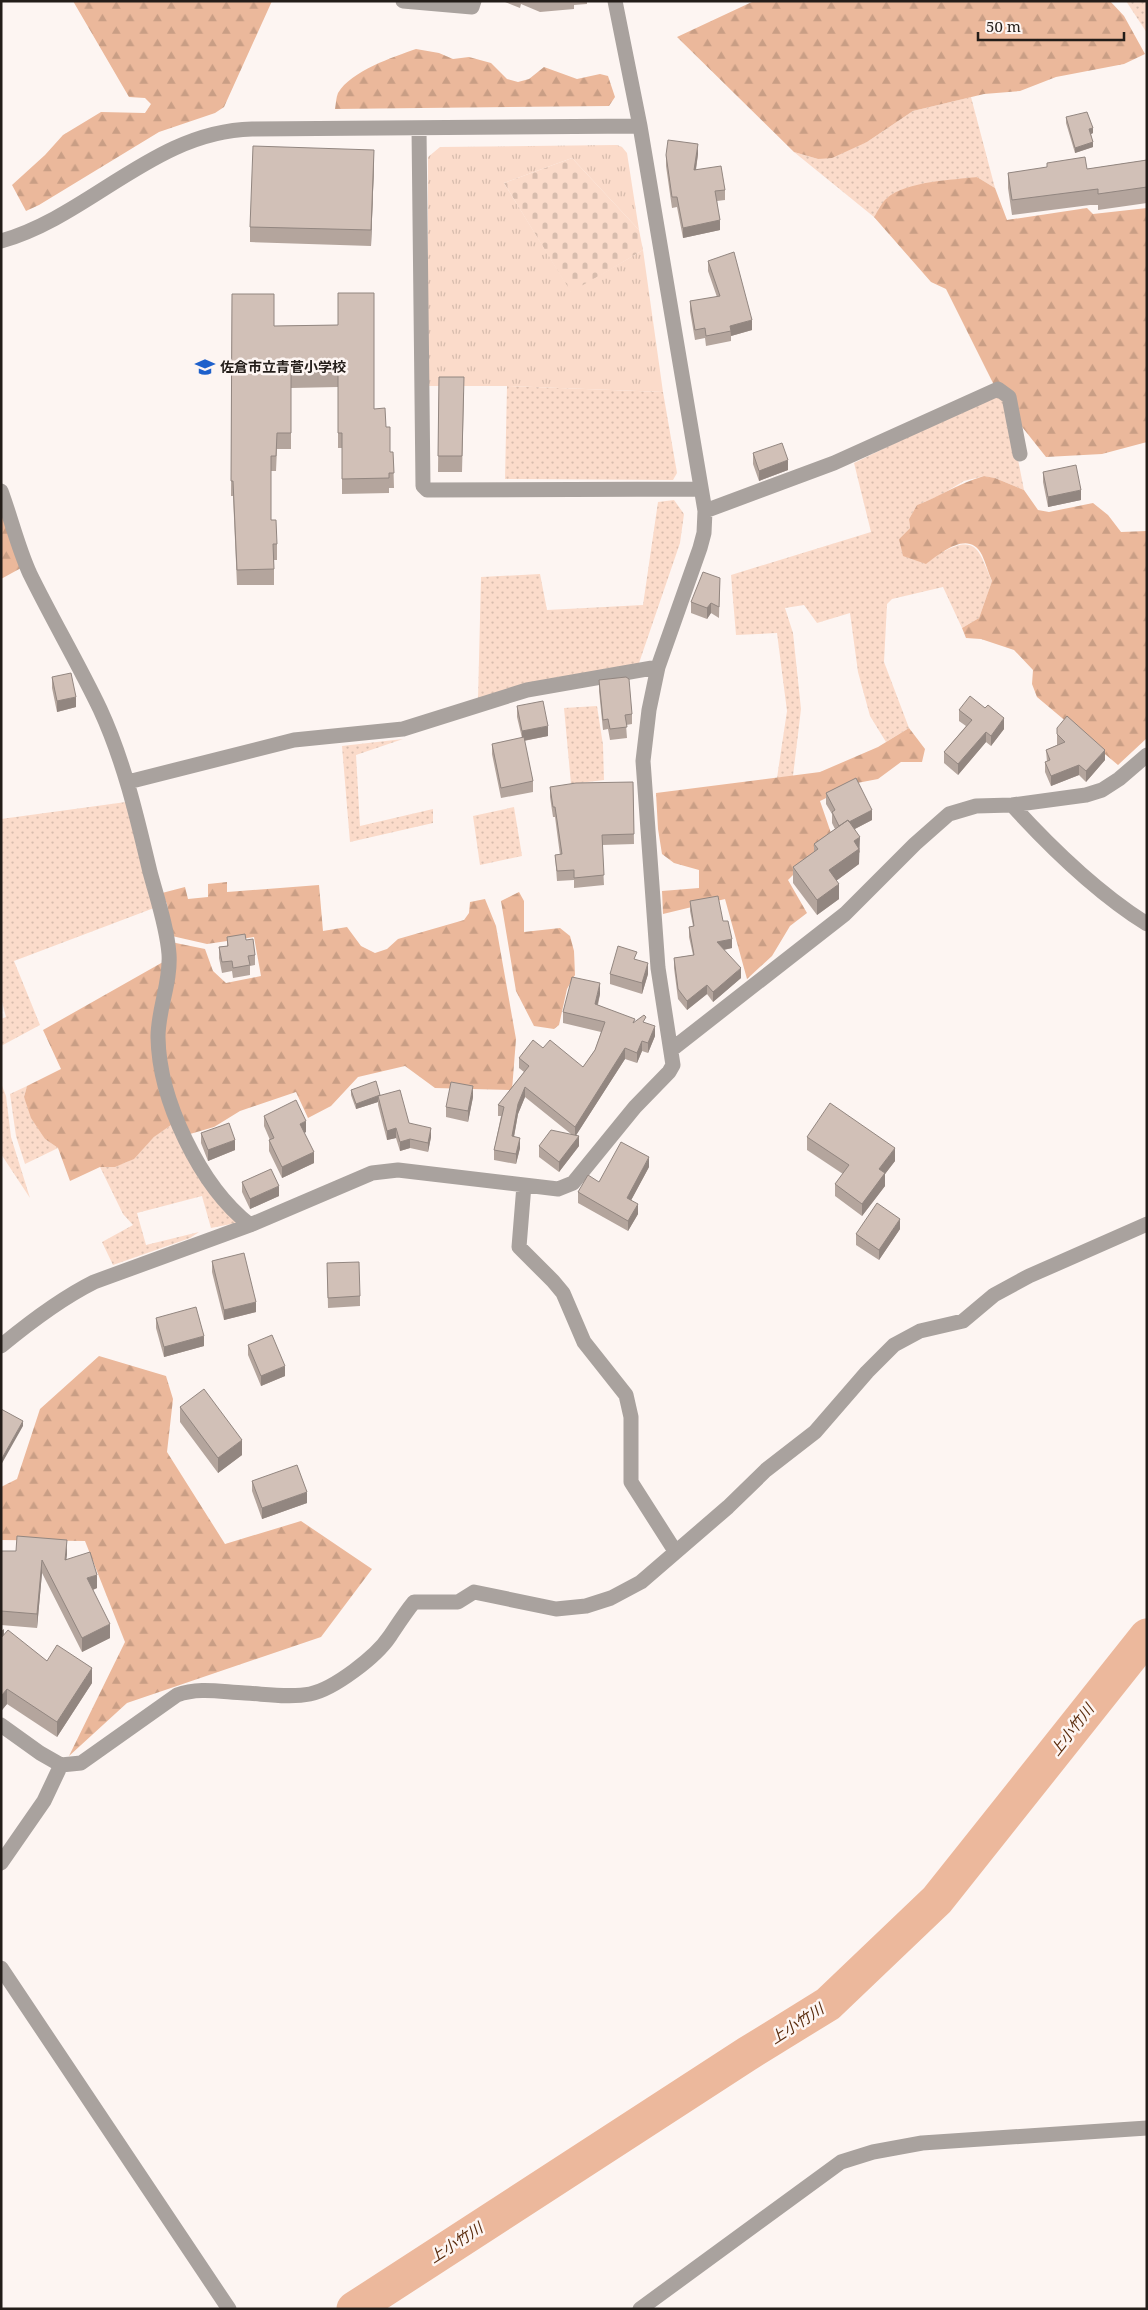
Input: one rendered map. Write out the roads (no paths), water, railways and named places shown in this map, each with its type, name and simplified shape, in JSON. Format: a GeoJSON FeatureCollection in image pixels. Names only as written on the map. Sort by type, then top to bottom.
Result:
{"type":"FeatureCollection","features":[{"type":"Feature","properties":{"kind":"street"},"geometry":{"type":"LineString","coordinates":[[403,1],[472,7],[474,1]]}},
{"type":"Feature","properties":{"kind":"street"},"geometry":{"type":"LineString","coordinates":[[1,1346],[32,1320],[77,1290],[94,1282],[250,1225],[372,1173],[398,1170],[558,1189],[573,1183],[635,1107],[669,1072],[673,1065],[658,968],[643,761],[658,667],[700,548],[704,533],[705,511],[640,126],[615,1]]}},
{"type":"Feature","properties":{"kind":"street"},"geometry":{"type":"LineString","coordinates":[[1,240],[33,231],[54,220],[170,149],[212,135],[245,129],[640,126]]}},
{"type":"Feature","properties":{"kind":"street"},"geometry":{"type":"LineString","coordinates":[[419,128],[423,486],[427,490],[701,489]]}},
{"type":"Feature","properties":{"kind":"street"},"geometry":{"type":"LineString","coordinates":[[705,511],[834,463],[998,389],[1009,397],[1020,454]]}},
{"type":"Feature","properties":{"kind":"street"},"geometry":{"type":"LineString","coordinates":[[1,491],[29,572],[100,710],[128,782],[169,954],[168,983],[159,1022],[158,1037],[160,1056],[174,1116],[205,1177],[241,1218],[250,1225]]}},
{"type":"Feature","properties":{"kind":"street"},"geometry":{"type":"LineString","coordinates":[[128,782],[294,740],[403,729],[527,690],[658,667]]}},
{"type":"Feature","properties":{"kind":"street"},"geometry":{"type":"LineString","coordinates":[[671,1050],[845,914],[915,844],[949,814],[976,806],[1012,805],[1086,796],[1102,790],[1119,779],[1147,755]]}},
{"type":"Feature","properties":{"kind":"street"},"geometry":{"type":"LineString","coordinates":[[1012,805],[1048,845],[1127,911],[1147,924]]}},
{"type":"Feature","properties":{"kind":"street"},"geometry":{"type":"LineString","coordinates":[[524,1185],[519,1247],[554,1281],[562,1293],[584,1342],[626,1395],[631,1416],[631,1482],[675,1551]]}},
{"type":"Feature","properties":{"kind":"street"},"geometry":{"type":"LineString","coordinates":[[1,1724],[40,1753],[61,1765],[81,1763],[177,1695],[192,1690],[285,1695],[310,1694],[337,1682],[368,1659],[389,1638],[403,1615],[414,1602],[458,1602],[474,1592],[556,1608],[586,1606],[611,1598],[641,1582],[728,1507],[766,1470],[815,1432],[867,1372],[894,1345],[920,1331],[963,1320],[994,1295],[1029,1276],[1147,1224]]}},
{"type":"Feature","properties":{"kind":"street"},"geometry":{"type":"LineString","coordinates":[[1,1863],[44,1801],[61,1765]]}},
{"type":"Feature","properties":{"kind":"street"},"geometry":{"type":"LineString","coordinates":[[1,1968],[229,2309]]}},
{"type":"Feature","properties":{"kind":"street"},"geometry":{"type":"LineString","coordinates":[[640,2309],[841,2162],[873,2152],[922,2144],[1147,2128]]}},
{"type":"Feature","properties":{"kind":"waterway","name":"上小竹川"},"geometry":{"type":"LineString","coordinates":[[354,2309],[747,2054],[828,2004],[937,1900],[1147,1636]]}},
{"type":"Feature","properties":{"kind":"place","name":"佐倉市立青菅小学校"},"geometry":{"type":"Point","coordinates":[205,367]}}]}
